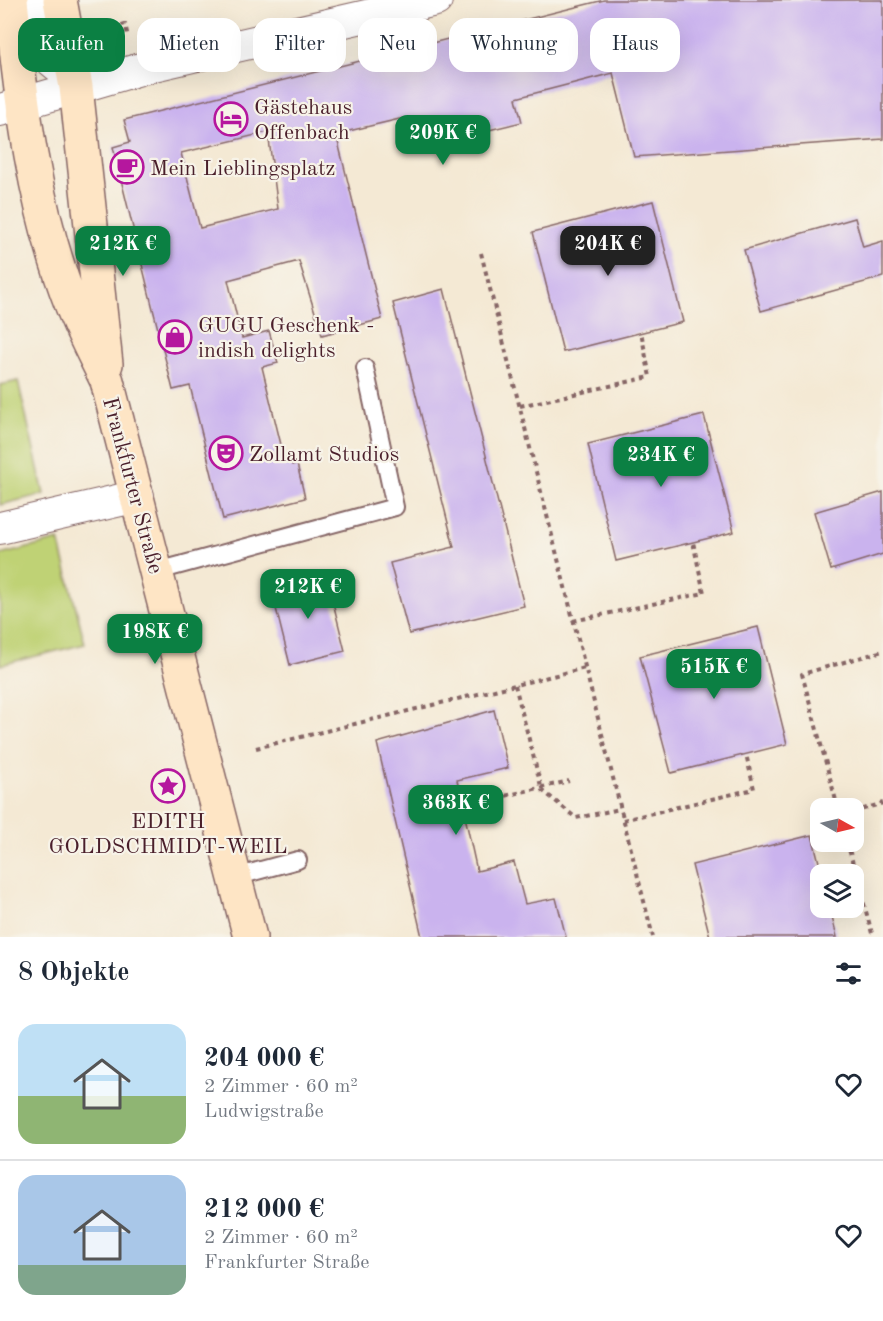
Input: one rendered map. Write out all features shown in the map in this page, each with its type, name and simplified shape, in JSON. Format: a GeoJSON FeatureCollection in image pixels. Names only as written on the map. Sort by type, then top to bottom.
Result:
{"type":"FeatureCollection","features":[{"type":"Feature","properties":{"kind":"main road","name":"Frankfurter Straße"},"geometry":{"type":"LineString","coordinates":[[10,0],[11,107],[39,191],[68,295],[107,381],[158,572],[250,937]]}},
{"type":"Feature","properties":{"kind":"main road","name":"Frankfurter Straße"},"geometry":{"type":"LineString","coordinates":[[60,0],[76,87],[105,342],[107,381]]}},
{"type":"Feature","properties":{"kind":"street"},"geometry":{"type":"LineString","coordinates":[[38,0],[51,60],[57,65],[61,60],[62,50],[53,0]]}},
{"type":"Feature","properties":{"kind":"street"},"geometry":{"type":"LineString","coordinates":[[11,107],[228,46],[436,0]]}},
{"type":"Feature","properties":{"kind":"street"},"geometry":{"type":"LineString","coordinates":[[0,528],[138,496]]}},
{"type":"Feature","properties":{"kind":"lane"},"geometry":{"type":"LineString","coordinates":[[158,572],[394,507],[365,368]]}},
{"type":"Feature","properties":{"kind":"lane"},"geometry":{"type":"LineString","coordinates":[[235,877],[298,860]]}},
{"type":"Feature","properties":{"kind":"path"},"geometry":{"type":"LineString","coordinates":[[125,24],[129,42]]}},
{"type":"Feature","properties":{"kind":"path"},"geometry":{"type":"LineString","coordinates":[[481,253],[653,937]]}},
{"type":"Feature","properties":{"kind":"path"},"geometry":{"type":"LineString","coordinates":[[520,406],[650,377],[641,332]]}},
{"type":"Feature","properties":{"kind":"path"},"geometry":{"type":"LineString","coordinates":[[573,621],[704,592],[693,542]]}},
{"type":"Feature","properties":{"kind":"path"},"geometry":{"type":"LineString","coordinates":[[835,798],[802,674],[883,651]]}},
{"type":"Feature","properties":{"kind":"path"},"geometry":{"type":"LineString","coordinates":[[256,748],[585,668]]}},
{"type":"Feature","properties":{"kind":"path"},"geometry":{"type":"LineString","coordinates":[[515,686],[542,787],[576,818],[620,808]]}},
{"type":"Feature","properties":{"kind":"path"},"geometry":{"type":"LineString","coordinates":[[623,820],[754,789],[746,754]]}},
{"type":"Feature","properties":{"kind":"path"},"geometry":{"type":"LineString","coordinates":[[462,806],[569,781]]}},
{"type":"Feature","properties":{"kind":"path"},"geometry":{"type":"LineString","coordinates":[[864,809],[883,803]]}},
{"type":"Feature","properties":{"kind":"path"},"geometry":{"type":"LineString","coordinates":[[850,852],[873,937]]}},
{"type":"Feature","properties":{"kind":"green space"},"geometry":{"type":"Polygon","coordinates":[[[18,381],[44,494],[0,505],[0,385],[18,381]]]}},
{"type":"Feature","properties":{"kind":"green space"},"geometry":{"type":"Polygon","coordinates":[[[59,540],[85,644],[0,665],[0,555],[59,540]]]}},
{"type":"Feature","properties":{"kind":"building"},"geometry":{"type":"Polygon","coordinates":[[[604,0],[883,0],[883,139],[634,157],[613,73],[516,98],[522,122],[464,136],[452,130],[437,117],[406,125],[404,118],[336,134],[382,319],[322,335],[299,261],[228,280],[242,338],[269,331],[278,363],[262,367],[284,457],[289,456],[292,465],[297,464],[305,498],[223,519],[190,386],[173,390],[113,147],[130,142],[124,120],[316,72],[346,72],[346,64],[358,62],[358,72],[437,72],[437,42],[449,39],[449,72],[578,72],[578,18],[532,18],[604,0]],[[268,132],[181,153],[200,228],[278,209],[268,132]]]}},
{"type":"Feature","properties":{"kind":"building"},"geometry":{"type":"Polygon","coordinates":[[[653,201],[683,322],[563,352],[533,232],[653,201]]]}},
{"type":"Feature","properties":{"kind":"building"},"geometry":{"type":"Polygon","coordinates":[[[855,218],[863,247],[883,241],[883,277],[761,311],[744,250],[855,218]]]}},
{"type":"Feature","properties":{"kind":"building"},"geometry":{"type":"Polygon","coordinates":[[[444,289],[524,606],[409,634],[390,563],[454,547],[393,303],[444,289]]]}},
{"type":"Feature","properties":{"kind":"building"},"geometry":{"type":"Polygon","coordinates":[[[704,415],[734,532],[616,561],[588,444],[704,415]]]}},
{"type":"Feature","properties":{"kind":"building"},"geometry":{"type":"Polygon","coordinates":[[[883,492],[883,554],[831,570],[814,512],[883,492]]]}},
{"type":"Feature","properties":{"kind":"building"},"geometry":{"type":"Polygon","coordinates":[[[326,574],[345,651],[290,665],[271,588],[326,574]]]}},
{"type":"Feature","properties":{"kind":"building"},"geometry":{"type":"Polygon","coordinates":[[[758,627],[787,744],[671,773],[640,656],[758,627]]]}},
{"type":"Feature","properties":{"kind":"building"},"geometry":{"type":"Polygon","coordinates":[[[494,710],[508,768],[457,780],[477,871],[514,862],[525,904],[556,898],[566,937],[422,937],[377,743],[494,710]]]}},
{"type":"Feature","properties":{"kind":"building"},"geometry":{"type":"Polygon","coordinates":[[[810,836],[810,852],[816,852],[819,864],[810,864],[810,918],[832,918],[837,937],[710,937],[692,865],[810,836]]]}},
{"type":"Feature","properties":{"kind":"place","name":"Gästehaus Offenbach"},"geometry":{"type":"Point","coordinates":[231,119]}},
{"type":"Feature","properties":{"kind":"place","name":"Mein Lieblingsplatz"},"geometry":{"type":"Point","coordinates":[127,167]}},
{"type":"Feature","properties":{"kind":"place","name":"GUGU Geschenk - indish delights"},"geometry":{"type":"Point","coordinates":[175,337]}},
{"type":"Feature","properties":{"kind":"place","name":"Zollamt Studios"},"geometry":{"type":"Point","coordinates":[226,453]}},
{"type":"Feature","properties":{"kind":"place","name":"EDITH GOLDSCHMIDT-WEIL"},"geometry":{"type":"Point","coordinates":[168,786]}}]}
